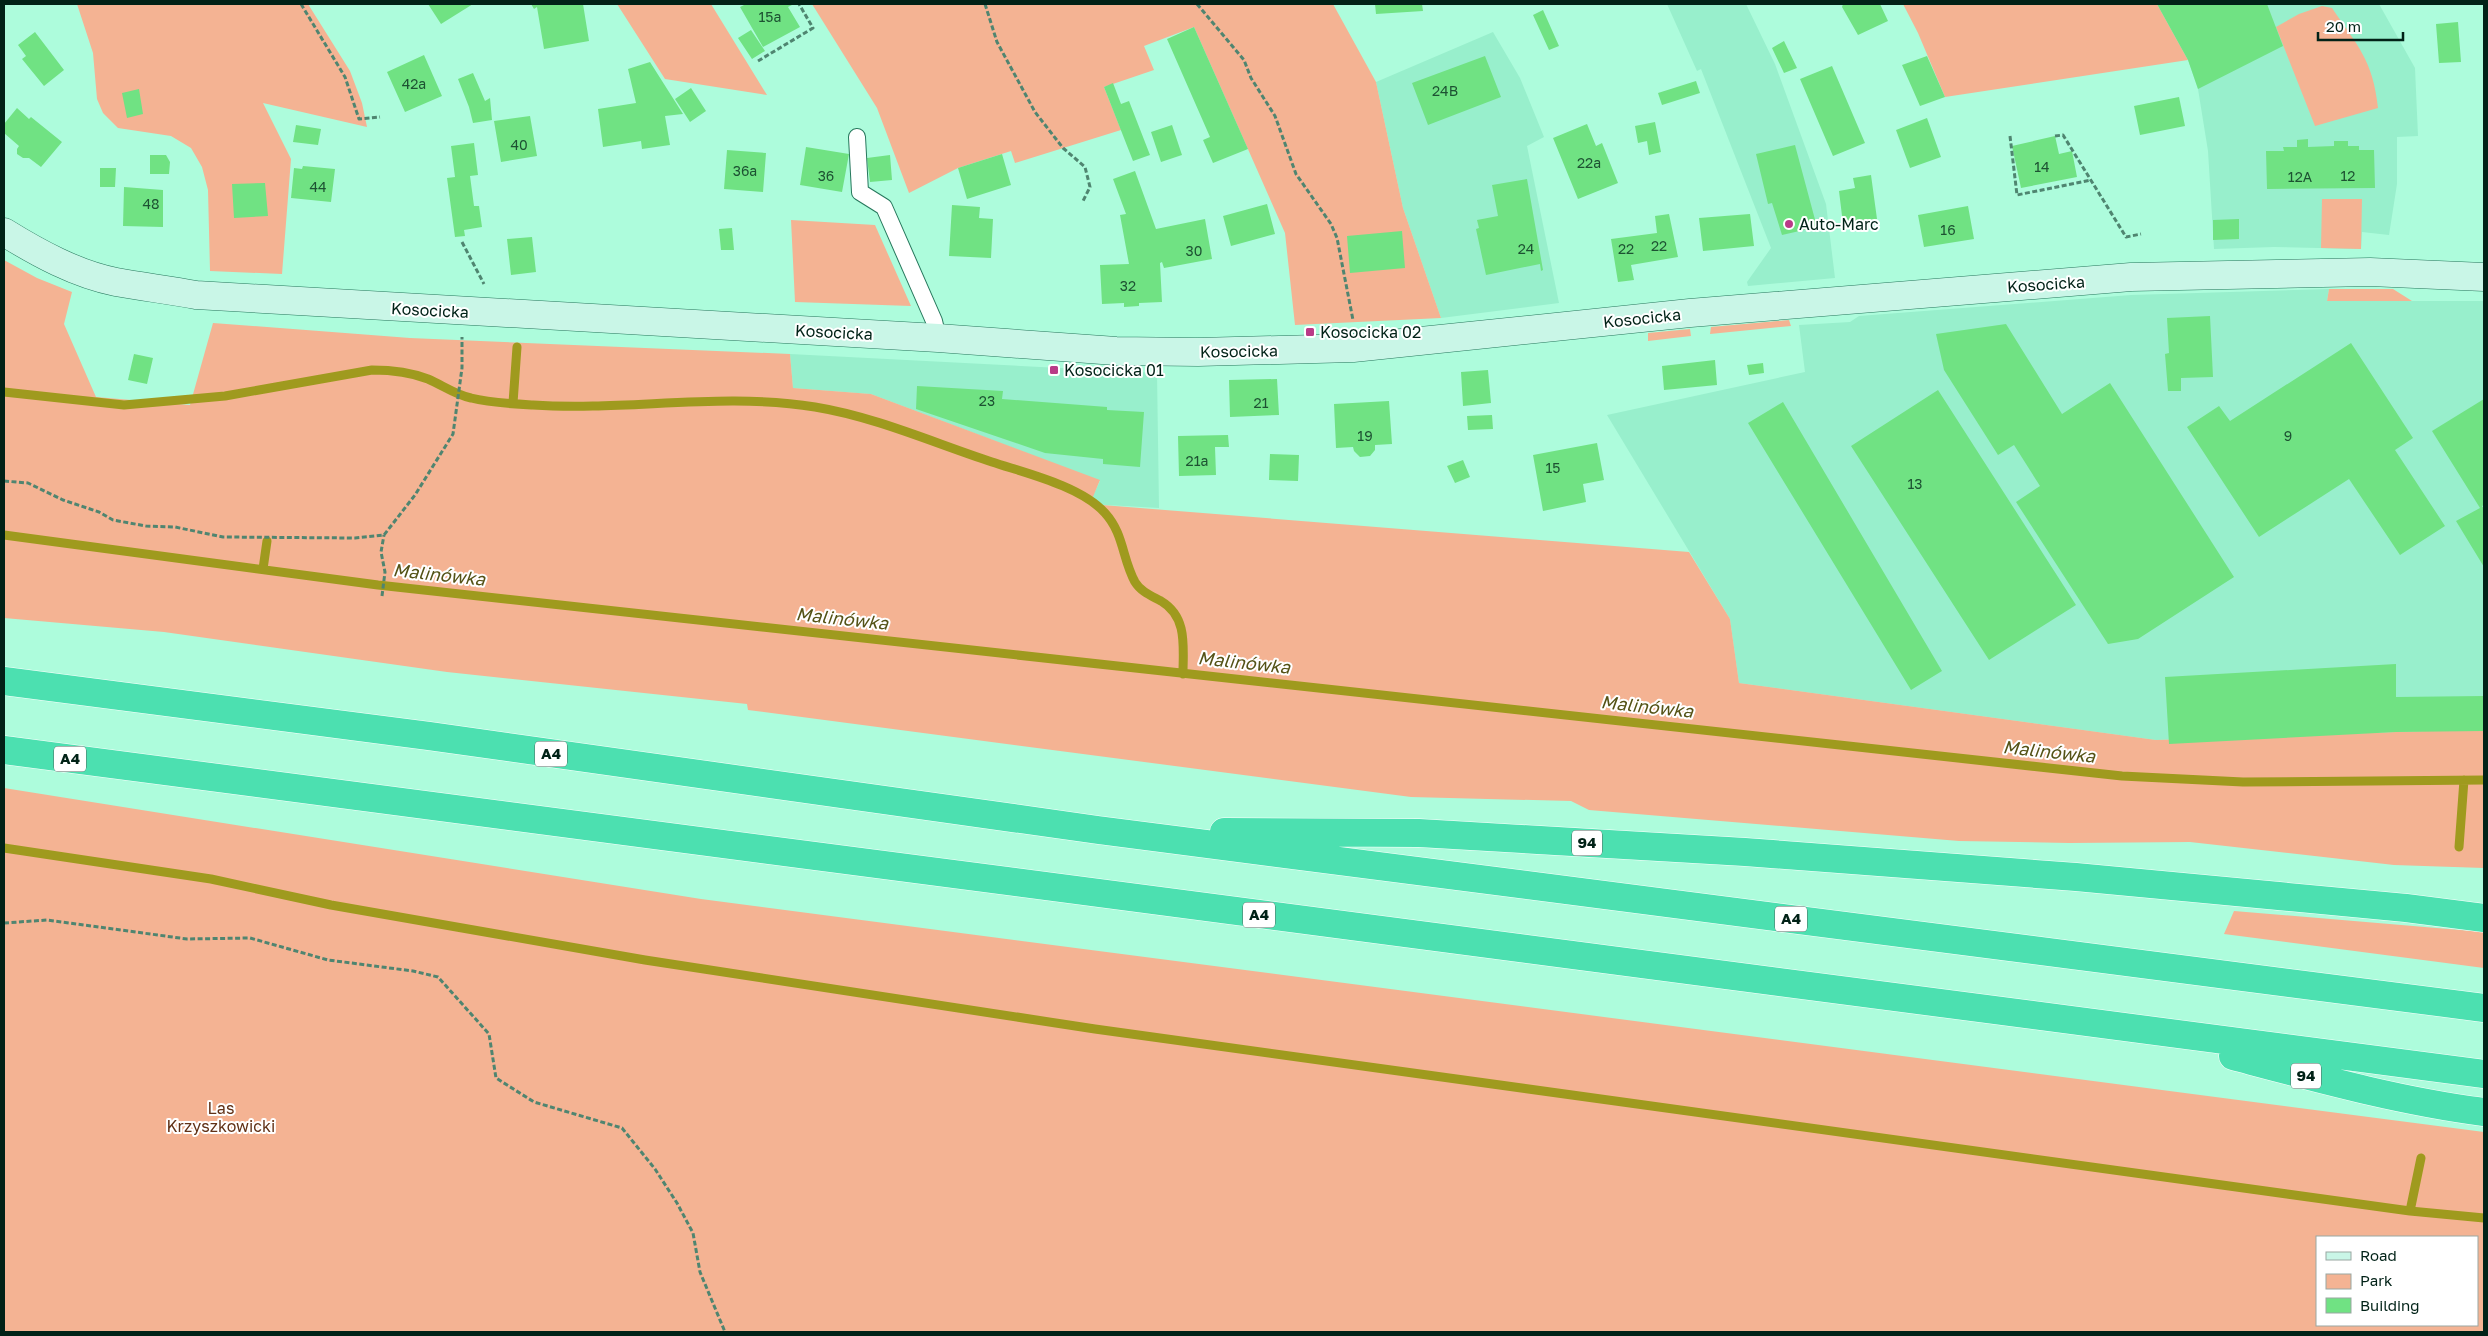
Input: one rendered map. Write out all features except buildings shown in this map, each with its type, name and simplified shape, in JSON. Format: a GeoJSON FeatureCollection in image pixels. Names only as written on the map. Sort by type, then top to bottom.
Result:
{"type":"FeatureCollection","features":[{"type":"Feature","properties":{"kind":"highway","name":"A4"},"geometry":{"type":"LineString","coordinates":[[4,681],[429,736],[1098,830],[2484,1008]]}},
{"type":"Feature","properties":{"kind":"highway","name":"A4"},"geometry":{"type":"LineString","coordinates":[[4,750],[2484,1074]]}},
{"type":"Feature","properties":{"kind":"highway","name":"94"},"geometry":{"type":"LineString","coordinates":[[1098,830],[1419,834],[1735,852],[2076,878],[2406,908],[2484,918]]}},
{"type":"Feature","properties":{"kind":"highway"},"geometry":{"type":"LineString","coordinates":[[2406,908],[2484,908]]}},
{"type":"Feature","properties":{"kind":"highway","name":"94"},"geometry":{"type":"LineString","coordinates":[[2130,1028],[2324,1081],[2444,1107],[2484,1112]]}},
{"type":"Feature","properties":{"kind":"street","name":"Kosocicka"},"geometry":{"type":"LineString","coordinates":[[4,232],[35,250],[91,275],[116,282],[196,295],[938,338],[1116,351],[1223,352],[1334,349],[1695,312],[2130,277],[2360,272],[2484,277]]}},
{"type":"Feature","properties":{"kind":"lane"},"geometry":{"type":"LineString","coordinates":[[857,137],[860,192],[884,207],[934,321],[938,338]]}},
{"type":"Feature","properties":{"kind":"path"},"geometry":{"type":"LineString","coordinates":[[302,4],[345,76],[359,119],[380,117]]}},
{"type":"Feature","properties":{"kind":"path"},"geometry":{"type":"LineString","coordinates":[[758,61],[812,28],[799,4]]}},
{"type":"Feature","properties":{"kind":"path"},"geometry":{"type":"LineString","coordinates":[[985,4],[996,42],[1036,112],[1063,148],[1085,167],[1090,187],[1083,201]]}},
{"type":"Feature","properties":{"kind":"path"},"geometry":{"type":"LineString","coordinates":[[1197,4],[1244,60],[1250,78],[1275,116],[1296,174],[1332,224],[1337,238],[1353,323]]}},
{"type":"Feature","properties":{"kind":"path"},"geometry":{"type":"LineString","coordinates":[[2055,136],[2063,135],[2126,237],[2141,234]]}},
{"type":"Feature","properties":{"kind":"path"},"geometry":{"type":"LineString","coordinates":[[2010,136],[2017,195],[2091,180]]}},
{"type":"Feature","properties":{"kind":"path"},"geometry":{"type":"LineString","coordinates":[[462,242],[488,291]]}},
{"type":"Feature","properties":{"kind":"path"},"geometry":{"type":"LineString","coordinates":[[382,596],[384,579],[381,552],[384,535],[415,495],[453,434],[462,368]]}},
{"type":"Feature","properties":{"kind":"path"},"geometry":{"type":"LineString","coordinates":[[4,481],[28,483],[63,500],[100,512],[113,520],[146,526],[175,527],[224,538],[355,538],[384,535]]}},
{"type":"Feature","properties":{"kind":"path"},"geometry":{"type":"LineString","coordinates":[[4,923],[47,920],[187,939],[250,938],[328,960],[413,971],[438,977],[489,1034],[496,1078],[534,1102],[622,1128],[655,1169],[678,1203],[693,1233],[700,1272],[725,1332]]}},
{"type":"Feature","properties":{"kind":"shaded area"},"geometry":{"type":"Polygon","coordinates":[[[1667,4],[1746,4],[1775,64],[1826,204],[1835,278],[1748,286],[1747,282],[1771,248],[1701,69],[1697,71],[1667,4]]]}},
{"type":"Feature","properties":{"kind":"shaded area"},"geometry":{"type":"Polygon","coordinates":[[[2157,4],[2379,4],[2415,68],[2418,136],[2397,137],[2397,184],[2389,235],[2362,232],[2361,249],[2274,247],[2214,249],[2208,151],[2198,89],[2188,60],[2157,4]]]}},
{"type":"Feature","properties":{"kind":"shaded area"},"geometry":{"type":"Polygon","coordinates":[[[1493,32],[1520,78],[1544,137],[1527,146],[1559,303],[1441,318],[1403,208],[1376,82],[1493,32]]]}},
{"type":"Feature","properties":{"kind":"shaded area"},"geometry":{"type":"Polygon","coordinates":[[[2329,289],[2327,301],[2484,301],[2484,729],[2156,740],[1739,683],[1730,619],[1607,415],[1805,372],[1799,325],[1850,322],[1859,316],[2131,295],[2329,289]]]}},
{"type":"Feature","properties":{"kind":"shaded area"},"geometry":{"type":"Polygon","coordinates":[[[790,354],[1157,373],[1159,508],[1089,504],[1100,481],[871,394],[793,388],[790,354]]]}},
{"type":"Feature","properties":{"kind":"green space"},"geometry":{"type":"Polygon","coordinates":[[[77,4],[308,4],[350,71],[362,103],[367,127],[263,103],[291,159],[282,274],[210,271],[208,190],[202,167],[191,148],[171,136],[118,128],[103,113],[97,99],[93,53],[77,4]]]}},
{"type":"Feature","properties":{"kind":"green space"},"geometry":{"type":"Polygon","coordinates":[[[617,4],[711,4],[767,95],[665,79],[617,4]]]}},
{"type":"Feature","properties":{"kind":"green space"},"geometry":{"type":"Polygon","coordinates":[[[812,4],[1333,4],[1376,82],[1403,208],[1441,318],[1295,325],[1285,233],[1194,27],[1144,46],[1154,70],[1104,87],[1121,130],[1015,163],[1011,151],[958,168],[909,193],[877,108],[812,4]]]}},
{"type":"Feature","properties":{"kind":"green space"},"geometry":{"type":"Polygon","coordinates":[[[1903,4],[2157,4],[2188,60],[1945,97],[1918,33],[1903,4]]]}},
{"type":"Feature","properties":{"kind":"green space"},"geometry":{"type":"Polygon","coordinates":[[[2322,6],[2332,8],[2356,43],[2368,65],[2376,91],[2378,108],[2315,126],[2276,27],[2299,14],[2322,6]]]}},
{"type":"Feature","properties":{"kind":"green space"},"geometry":{"type":"Polygon","coordinates":[[[2322,199],[2362,199],[2361,249],[2321,248],[2322,199]]]}},
{"type":"Feature","properties":{"kind":"green space"},"geometry":{"type":"Polygon","coordinates":[[[791,220],[875,225],[911,306],[795,302],[791,220]]]}},
{"type":"Feature","properties":{"kind":"green space"},"geometry":{"type":"Polygon","coordinates":[[[4,260],[37,278],[72,292],[64,324],[96,397],[190,405],[213,323],[410,338],[790,354],[793,388],[871,394],[1100,480],[1090,504],[1689,552],[1730,619],[1739,683],[2156,740],[2484,729],[2484,868],[2394,865],[2190,842],[2069,843],[1959,841],[1589,810],[1571,801],[1411,797],[748,710],[747,704],[447,672],[164,632],[4,618],[4,260]]]}},
{"type":"Feature","properties":{"kind":"green space"},"geometry":{"type":"Polygon","coordinates":[[[2329,289],[2393,289],[2412,301],[2327,301],[2329,289]]]}},
{"type":"Feature","properties":{"kind":"green space"},"geometry":{"type":"Polygon","coordinates":[[[1789,320],[1791,326],[1710,334],[1711,327],[1789,320]]]}},
{"type":"Feature","properties":{"kind":"green space"},"geometry":{"type":"Polygon","coordinates":[[[1690,329],[1691,336],[1648,341],[1648,333],[1690,329]]]}},
{"type":"Feature","properties":{"kind":"green space","name":"Las Krzyszkowicki"},"geometry":{"type":"Polygon","coordinates":[[[4,788],[701,899],[2484,1132],[2484,1332],[4,1332],[4,788]]]}},
{"type":"Feature","properties":{"kind":"green space"},"geometry":{"type":"Polygon","coordinates":[[[2234,911],[2484,932],[2484,968],[2224,934],[2234,911]]]}},
{"type":"Feature","properties":{"kind":"waterway"},"geometry":{"type":"LineString","coordinates":[[513,403],[517,347]]}},
{"type":"Feature","properties":{"kind":"waterway"},"geometry":{"type":"LineString","coordinates":[[4,392],[124,405],[225,396],[379,370],[414,375],[428,379],[465,397],[502,403],[604,406],[745,401],[780,403],[838,411],[905,431],[1052,482],[1082,495],[1095,504],[1105,513],[1116,529],[1137,585],[1143,591],[1161,601],[1176,615],[1182,633],[1183,674]]}},
{"type":"Feature","properties":{"kind":"waterway","name":"Malinówka"},"geometry":{"type":"LineString","coordinates":[[4,535],[378,585],[2122,776],[2243,782],[2484,780]]}},
{"type":"Feature","properties":{"kind":"waterway"},"geometry":{"type":"LineString","coordinates":[[263,569],[267,541]]}},
{"type":"Feature","properties":{"kind":"waterway"},"geometry":{"type":"LineString","coordinates":[[2459,847],[2464,780]]}},
{"type":"Feature","properties":{"kind":"waterway"},"geometry":{"type":"LineString","coordinates":[[4,848],[211,879],[331,905],[645,960],[1095,1029],[2410,1211],[2421,1158]]}},
{"type":"Feature","properties":{"kind":"waterway"},"geometry":{"type":"LineString","coordinates":[[2410,1211],[2484,1218]]}},
{"type":"Feature","properties":{"kind":"place","name":"Auto-Marc"},"geometry":{"type":"Point","coordinates":[1789,224]}},
{"type":"Feature","properties":{"kind":"place","name":"Kosocicka 02"},"geometry":{"type":"Point","coordinates":[1310,332]}},
{"type":"Feature","properties":{"kind":"place","name":"Kosocicka 01"},"geometry":{"type":"Point","coordinates":[1054,370]}}]}
